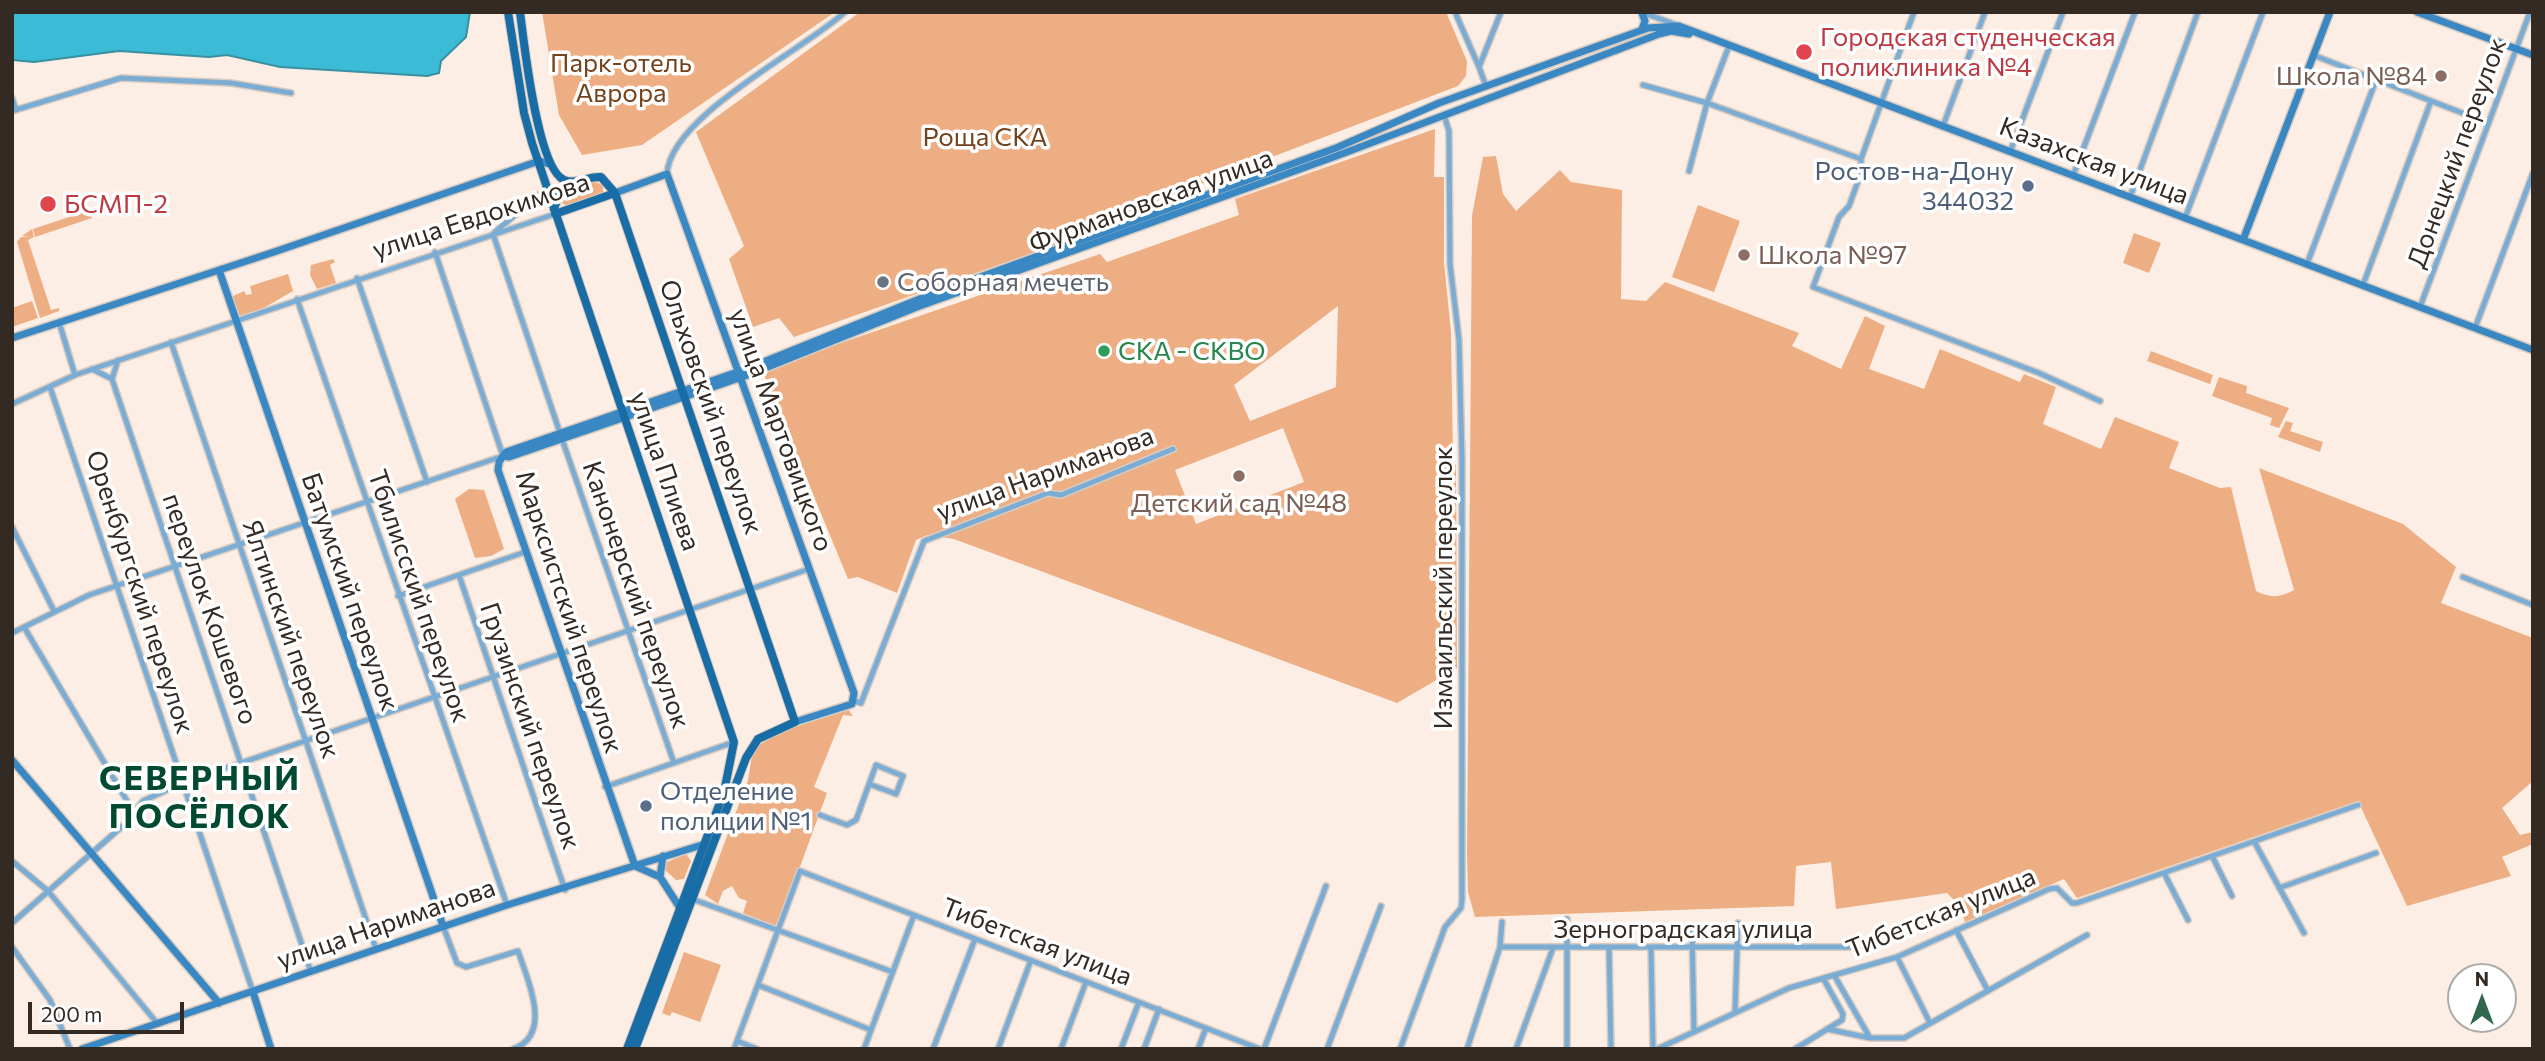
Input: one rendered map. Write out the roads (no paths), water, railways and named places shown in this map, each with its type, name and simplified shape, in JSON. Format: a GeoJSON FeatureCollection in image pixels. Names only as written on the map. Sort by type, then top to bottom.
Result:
{"type":"FeatureCollection","features":[{"type":"Feature","properties":{"kind":"main road"},"geometry":{"type":"LineString","coordinates":[[508,12],[524,113],[545,160],[558,176],[574,182]]}},
{"type":"Feature","properties":{"kind":"main road"},"geometry":{"type":"LineString","coordinates":[[520,12],[545,160]]}},
{"type":"Feature","properties":{"kind":"main road"},"geometry":{"type":"LineString","coordinates":[[1641,12],[1641,31]]}},
{"type":"Feature","properties":{"kind":"main road"},"geometry":{"type":"LineString","coordinates":[[2417,12],[2533,55]]}},
{"type":"Feature","properties":{"kind":"main road"},"geometry":{"type":"LineString","coordinates":[[2243,240],[2330,14]]}},
{"type":"Feature","properties":{"kind":"main road"},"geometry":{"type":"LineString","coordinates":[[1338,151],[1439,103],[1641,31],[1662,25],[1679,26]]}},
{"type":"Feature","properties":{"kind":"main road","name":"Казахская улица"},"geometry":{"type":"LineString","coordinates":[[1679,26],[1707,39],[2532,348]]}},
{"type":"Feature","properties":{"kind":"main road"},"geometry":{"type":"LineString","coordinates":[[1338,151],[1543,79],[1664,32],[1707,39]]}},
{"type":"Feature","properties":{"kind":"main road"},"geometry":{"type":"LineString","coordinates":[[1539,67],[1543,79]]}},
{"type":"Feature","properties":{"kind":"main road"},"geometry":{"type":"LineString","coordinates":[[1439,103],[1444,115]]}},
{"type":"Feature","properties":{"kind":"main road","name":"Фурмановская улица"},"geometry":{"type":"LineString","coordinates":[[503,456],[506,452],[561,436],[738,375],[922,298],[1338,151]]}},
{"type":"Feature","properties":{"kind":"main road","name":"улица Плиева"},"geometry":{"type":"LineString","coordinates":[[545,160],[547,188],[734,742]]}},
{"type":"Feature","properties":{"kind":"main road","name":"улица Евдокимова"},"geometry":{"type":"LineString","coordinates":[[12,338],[545,160]]}},
{"type":"Feature","properties":{"kind":"main road","name":"улица Евдокимова"},"geometry":{"type":"LineString","coordinates":[[555,212],[615,194],[667,174]]}},
{"type":"Feature","properties":{"kind":"main road","name":"улица Мартовицкого"},"geometry":{"type":"LineString","coordinates":[[667,174],[855,693],[855,701]]}},
{"type":"Feature","properties":{"kind":"main road"},"geometry":{"type":"LineString","coordinates":[[555,212],[561,192],[574,182],[601,177],[615,194]]}},
{"type":"Feature","properties":{"kind":"main road","name":"Ольховский переулок"},"geometry":{"type":"LineString","coordinates":[[615,194],[795,722]]}},
{"type":"Feature","properties":{"kind":"main road","name":"Батумский переулок"},"geometry":{"type":"LineString","coordinates":[[219,270],[443,926]]}},
{"type":"Feature","properties":{"kind":"main road","name":"Марксистский переулок"},"geometry":{"type":"LineString","coordinates":[[503,456],[498,470],[524,552],[635,866]]}},
{"type":"Feature","properties":{"kind":"main road"},"geometry":{"type":"LineString","coordinates":[[627,1049],[680,908],[698,882],[746,758],[758,739],[795,722],[855,701]]}},
{"type":"Feature","properties":{"kind":"main road"},"geometry":{"type":"LineString","coordinates":[[635,1049],[729,778],[734,742]]}},
{"type":"Feature","properties":{"kind":"main road"},"geometry":{"type":"LineString","coordinates":[[12,760],[219,1003]]}},
{"type":"Feature","properties":{"kind":"main road","name":"улица Нариманова"},"geometry":{"type":"LineString","coordinates":[[82,1049],[443,926],[705,844]]}},
{"type":"Feature","properties":{"kind":"main road"},"geometry":{"type":"LineString","coordinates":[[680,851],[691,856],[697,865],[698,882]]}},
{"type":"Feature","properties":{"kind":"main road"},"geometry":{"type":"LineString","coordinates":[[660,877],[663,856]]}},
{"type":"Feature","properties":{"kind":"main road"},"geometry":{"type":"LineString","coordinates":[[635,866],[660,877],[672,891],[680,908]]}},
{"type":"Feature","properties":{"kind":"main road"},"geometry":{"type":"LineString","coordinates":[[672,891],[688,894]]}},
{"type":"Feature","properties":{"kind":"main road","name":"Оренбургский переулок"},"geometry":{"type":"LineString","coordinates":[[253,992],[271,1049]]}},
{"type":"Feature","properties":{"kind":"street"},"geometry":{"type":"LineString","coordinates":[[667,174],[673,153],[703,116],[845,12]]}},
{"type":"Feature","properties":{"kind":"street"},"geometry":{"type":"LineString","coordinates":[[1455,12],[1486,86]]}},
{"type":"Feature","properties":{"kind":"street"},"geometry":{"type":"LineString","coordinates":[[1479,67],[1501,12]]}},
{"type":"Feature","properties":{"kind":"street","name":"Казахская улица"},"geometry":{"type":"LineString","coordinates":[[1641,12],[1679,26]]}},
{"type":"Feature","properties":{"kind":"street"},"geometry":{"type":"LineString","coordinates":[[1914,12],[1861,159],[1861,173],[1849,206],[1839,216],[1813,287],[2039,373],[2100,401]]}},
{"type":"Feature","properties":{"kind":"street"},"geometry":{"type":"LineString","coordinates":[[1943,126],[1985,12]]}},
{"type":"Feature","properties":{"kind":"street"},"geometry":{"type":"LineString","coordinates":[[2010,152],[2063,12]]}},
{"type":"Feature","properties":{"kind":"street"},"geometry":{"type":"LineString","coordinates":[[2073,176],[2135,12]]}},
{"type":"Feature","properties":{"kind":"street"},"geometry":{"type":"LineString","coordinates":[[2130,197],[2198,12]]}},
{"type":"Feature","properties":{"kind":"street"},"geometry":{"type":"LineString","coordinates":[[2185,218],[2263,12]]}},
{"type":"Feature","properties":{"kind":"street","name":"Донецкий переулок"},"geometry":{"type":"LineString","coordinates":[[2420,307],[2530,12]]}},
{"type":"Feature","properties":{"kind":"street"},"geometry":{"type":"LineString","coordinates":[[1689,171],[1707,103],[1729,46]]}},
{"type":"Feature","properties":{"kind":"street"},"geometry":{"type":"LineString","coordinates":[[2313,55],[2488,122]]}},
{"type":"Feature","properties":{"kind":"street"},"geometry":{"type":"LineString","coordinates":[[12,98],[14,111],[121,78],[231,83],[291,93]]}},
{"type":"Feature","properties":{"kind":"street"},"geometry":{"type":"LineString","coordinates":[[2307,264],[2376,80]]}},
{"type":"Feature","properties":{"kind":"street"},"geometry":{"type":"LineString","coordinates":[[1643,85],[1707,103],[1861,159]]}},
{"type":"Feature","properties":{"kind":"street"},"geometry":{"type":"LineString","coordinates":[[2363,285],[2431,101]]}},
{"type":"Feature","properties":{"kind":"street","name":"Измаильский переулок"},"geometry":{"type":"LineString","coordinates":[[1400,1049],[1445,927],[1461,908],[1462,900],[1462,460],[1459,340],[1450,264],[1448,131],[1444,115]]}},
{"type":"Feature","properties":{"kind":"street"},"geometry":{"type":"LineString","coordinates":[[2475,328],[2533,173]]}},
{"type":"Feature","properties":{"kind":"street"},"geometry":{"type":"LineString","coordinates":[[493,234],[547,188]]}},
{"type":"Feature","properties":{"kind":"street","name":"улица Евдокимова"},"geometry":{"type":"LineString","coordinates":[[12,404],[75,375],[555,212]]}},
{"type":"Feature","properties":{"kind":"street","name":"Канонерский переулок"},"geometry":{"type":"LineString","coordinates":[[493,234],[674,763]]}},
{"type":"Feature","properties":{"kind":"street","name":"Марксистский переулок"},"geometry":{"type":"LineString","coordinates":[[435,252],[503,456]]}},
{"type":"Feature","properties":{"kind":"street"},"geometry":{"type":"LineString","coordinates":[[357,278],[427,482]]}},
{"type":"Feature","properties":{"kind":"street","name":"Тбилисский переулок"},"geometry":{"type":"LineString","coordinates":[[297,299],[433,698],[507,905]]}},
{"type":"Feature","properties":{"kind":"street"},"geometry":{"type":"LineString","coordinates":[[59,322],[75,375]]}},
{"type":"Feature","properties":{"kind":"street","name":"Ялтинский переулок"},"geometry":{"type":"LineString","coordinates":[[171,342],[376,949]]}},
{"type":"Feature","properties":{"kind":"street"},"geometry":{"type":"LineString","coordinates":[[92,369],[111,379],[118,360]]}},
{"type":"Feature","properties":{"kind":"street","name":"переулок Кошевого"},"geometry":{"type":"LineString","coordinates":[[111,379],[311,972]]}},
{"type":"Feature","properties":{"kind":"street","name":"Оренбургский переулок"},"geometry":{"type":"LineString","coordinates":[[50,387],[253,992]]}},
{"type":"Feature","properties":{"kind":"street","name":"улица Нариманова"},"geometry":{"type":"LineString","coordinates":[[855,701],[861,703],[924,541],[1048,493],[1061,495],[1172,449]]}},
{"type":"Feature","properties":{"kind":"street","name":"Фурмановская улица"},"geometry":{"type":"LineString","coordinates":[[12,633],[54,611],[116,586],[503,456]]}},
{"type":"Feature","properties":{"kind":"street"},"geometry":{"type":"LineString","coordinates":[[12,527],[54,611]]}},
{"type":"Feature","properties":{"kind":"street"},"geometry":{"type":"LineString","coordinates":[[398,596],[524,552]]}},
{"type":"Feature","properties":{"kind":"street"},"geometry":{"type":"LineString","coordinates":[[12,923],[126,823],[143,801],[181,783],[809,569]]}},
{"type":"Feature","properties":{"kind":"street","name":"Грузинский переулок"},"geometry":{"type":"LineString","coordinates":[[459,575],[565,890]]}},
{"type":"Feature","properties":{"kind":"street"},"geometry":{"type":"LineString","coordinates":[[2463,578],[2533,605]]}},
{"type":"Feature","properties":{"kind":"street"},"geometry":{"type":"LineString","coordinates":[[24,627],[133,811]]}},
{"type":"Feature","properties":{"kind":"street"},"geometry":{"type":"LineString","coordinates":[[606,787],[734,742]]}},
{"type":"Feature","properties":{"kind":"street"},"geometry":{"type":"LineString","coordinates":[[820,815],[846,825],[856,820],[869,784],[876,765],[903,776],[896,794],[869,784]]}},
{"type":"Feature","properties":{"kind":"street","name":"Тибетская улица"},"geometry":{"type":"LineString","coordinates":[[1655,1049],[1801,984],[1896,957],[2049,889],[2057,888],[2072,903],[2077,903],[2358,805]]}},
{"type":"Feature","properties":{"kind":"street"},"geometry":{"type":"LineString","coordinates":[[2255,842],[2304,933]]}},
{"type":"Feature","properties":{"kind":"street"},"geometry":{"type":"LineString","coordinates":[[2280,888],[2376,853]]}},
{"type":"Feature","properties":{"kind":"street"},"geometry":{"type":"LineString","coordinates":[[2212,856],[2232,896]]}},
{"type":"Feature","properties":{"kind":"street"},"geometry":{"type":"LineString","coordinates":[[12,861],[48,891],[157,1023]]}},
{"type":"Feature","properties":{"kind":"street","name":"Тибетская улица"},"geometry":{"type":"LineString","coordinates":[[778,930],[800,871],[1262,1049]]}},
{"type":"Feature","properties":{"kind":"street"},"geometry":{"type":"LineString","coordinates":[[2164,873],[2188,920]]}},
{"type":"Feature","properties":{"kind":"street"},"geometry":{"type":"LineString","coordinates":[[1262,1049],[1326,886]]}},
{"type":"Feature","properties":{"kind":"street"},"geometry":{"type":"LineString","coordinates":[[688,894],[893,972]]}},
{"type":"Feature","properties":{"kind":"street"},"geometry":{"type":"LineString","coordinates":[[1327,1049],[1381,905]]}},
{"type":"Feature","properties":{"kind":"street"},"geometry":{"type":"LineString","coordinates":[[864,1049],[914,915]]}},
{"type":"Feature","properties":{"kind":"street"},"geometry":{"type":"LineString","coordinates":[[1567,919],[1567,1049]]}},
{"type":"Feature","properties":{"kind":"street"},"geometry":{"type":"LineString","coordinates":[[1467,1049],[1500,947],[1502,922]]}},
{"type":"Feature","properties":{"kind":"street"},"geometry":{"type":"LineString","coordinates":[[1735,1013],[1734,949],[1738,923]]}},
{"type":"Feature","properties":{"kind":"street"},"geometry":{"type":"LineString","coordinates":[[443,926],[457,962],[466,967],[519,951],[533,993],[535,1015],[527,1040],[523,1046],[513,1049]]}},
{"type":"Feature","properties":{"kind":"street"},"geometry":{"type":"LineString","coordinates":[[1692,928],[1694,1032]]}},
{"type":"Feature","properties":{"kind":"street"},"geometry":{"type":"LineString","coordinates":[[734,1049],[778,930]]}},
{"type":"Feature","properties":{"kind":"street"},"geometry":{"type":"LineString","coordinates":[[1956,930],[1988,991]]}},
{"type":"Feature","properties":{"kind":"street"},"geometry":{"type":"LineString","coordinates":[[1827,1029],[1870,1038],[1904,1038],[2087,935]]}},
{"type":"Feature","properties":{"kind":"street"},"geometry":{"type":"LineString","coordinates":[[933,1049],[975,939]]}},
{"type":"Feature","properties":{"kind":"street"},"geometry":{"type":"LineString","coordinates":[[12,947],[50,1000],[70,1049]]}},
{"type":"Feature","properties":{"kind":"street","name":"Зерноградская улица"},"geometry":{"type":"LineString","coordinates":[[1500,947],[1865,947]]}},
{"type":"Feature","properties":{"kind":"street"},"geometry":{"type":"LineString","coordinates":[[1516,1049],[1553,948]]}},
{"type":"Feature","properties":{"kind":"street"},"geometry":{"type":"LineString","coordinates":[[1609,948],[1611,1049]]}},
{"type":"Feature","properties":{"kind":"street"},"geometry":{"type":"LineString","coordinates":[[1651,948],[1655,1049]]}},
{"type":"Feature","properties":{"kind":"street"},"geometry":{"type":"LineString","coordinates":[[1896,957],[1930,1023]]}},
{"type":"Feature","properties":{"kind":"street"},"geometry":{"type":"LineString","coordinates":[[998,1049],[1031,960]]}},
{"type":"Feature","properties":{"kind":"street"},"geometry":{"type":"LineString","coordinates":[[1834,975],[1870,1038]]}},
{"type":"Feature","properties":{"kind":"street"},"geometry":{"type":"LineString","coordinates":[[1795,1049],[1842,1020],[1843,1014],[1823,978]]}},
{"type":"Feature","properties":{"kind":"street"},"geometry":{"type":"LineString","coordinates":[[1061,1049],[1086,982]]}},
{"type":"Feature","properties":{"kind":"street"},"geometry":{"type":"LineString","coordinates":[[758,985],[871,1030]]}},
{"type":"Feature","properties":{"kind":"street"},"geometry":{"type":"LineString","coordinates":[[1121,1049],[1139,1002]]}},
{"type":"Feature","properties":{"kind":"street"},"geometry":{"type":"LineString","coordinates":[[1144,1049],[1159,1009]]}},
{"type":"Feature","properties":{"kind":"street"},"geometry":{"type":"LineString","coordinates":[[1198,1049],[1206,1028]]}},
{"type":"Feature","properties":{"kind":"street"},"geometry":{"type":"LineString","coordinates":[[737,1041],[757,1049]]}},
{"type":"Feature","properties":{"kind":"water"},"geometry":{"type":"Polygon","coordinates":[[[12,12],[470,12],[466,37],[441,61],[439,73],[427,76],[280,67],[227,55],[209,57],[119,51],[34,62],[12,60],[12,12]]]}},
{"type":"Feature","properties":{"kind":"place","name":"Городская студенческая поликлиника №4"},"geometry":{"type":"Point","coordinates":[1804,52]}},
{"type":"Feature","properties":{"kind":"place","name":"Школа №84"},"geometry":{"type":"Point","coordinates":[2441,76]}},
{"type":"Feature","properties":{"kind":"place","name":"Ростов-на-Дону 344032"},"geometry":{"type":"Point","coordinates":[2028,186]}},
{"type":"Feature","properties":{"kind":"place","name":"БСМП-2"},"geometry":{"type":"Point","coordinates":[48,204]}},
{"type":"Feature","properties":{"kind":"place","name":"Школа №97"},"geometry":{"type":"Point","coordinates":[1744,255]}},
{"type":"Feature","properties":{"kind":"place","name":"Соборная мечеть"},"geometry":{"type":"Point","coordinates":[883,282]}},
{"type":"Feature","properties":{"kind":"place","name":"СКА - СКВО"},"geometry":{"type":"Point","coordinates":[1104,351]}},
{"type":"Feature","properties":{"kind":"place","name":"Детский сад №48"},"geometry":{"type":"Point","coordinates":[1239,476]}},
{"type":"Feature","properties":{"kind":"place","name":"Отделение полиции №1"},"geometry":{"type":"Point","coordinates":[646,806]}},
{"type":"Feature","properties":{"kind":"district","name":"СЕВЕРНЫЙ ПОСЁЛОК"},"geometry":{"type":"Point","coordinates":[200,798]}},
{"type":"Feature","properties":{"kind":"park label","name":"Парк-отель Аврора"},"geometry":{"type":"Point","coordinates":[621,78]}},
{"type":"Feature","properties":{"kind":"park label","name":"Роща СКА"},"geometry":{"type":"Point","coordinates":[985,137]}}]}
